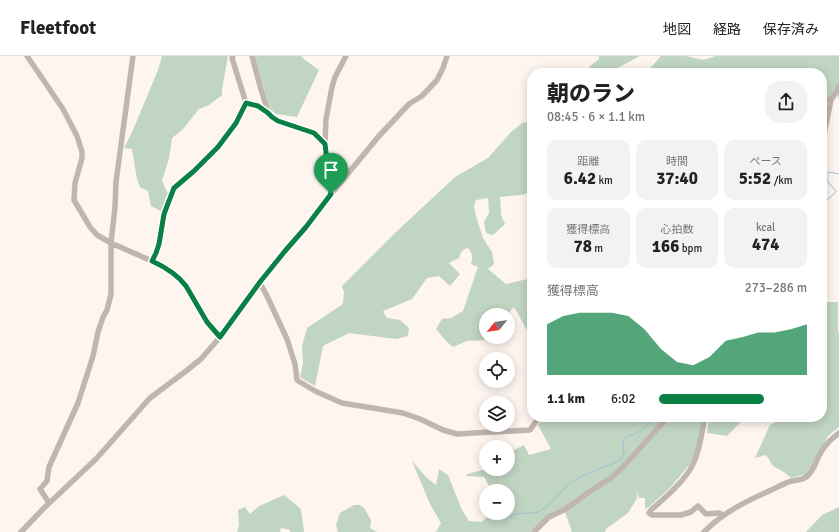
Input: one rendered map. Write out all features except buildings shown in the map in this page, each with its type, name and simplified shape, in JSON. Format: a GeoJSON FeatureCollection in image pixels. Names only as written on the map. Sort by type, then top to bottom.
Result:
{"type":"FeatureCollection","features":[{"type":"Feature","properties":{"kind":"street"},"geometry":{"type":"LineString","coordinates":[[27,56],[62,109],[77,136],[81,148],[82,158],[75,183],[74,200],[90,227],[97,235],[111,243],[169,270],[186,286],[207,322],[220,337]]}},
{"type":"Feature","properties":{"kind":"street"},"geometry":{"type":"LineString","coordinates":[[49,503],[40,489],[47,481],[49,467],[78,403],[93,356],[98,332],[107,310],[111,294],[111,243],[118,168],[133,56]]}},
{"type":"Feature","properties":{"kind":"street"},"geometry":{"type":"LineString","coordinates":[[152,261],[159,244],[164,214],[174,188],[218,147],[236,123],[246,103],[232,58],[233,56]]}},
{"type":"Feature","properties":{"kind":"street"},"geometry":{"type":"LineString","coordinates":[[252,56],[268,113]]}},
{"type":"Feature","properties":{"kind":"street"},"geometry":{"type":"LineString","coordinates":[[331,194],[325,144],[326,118],[335,77],[346,56]]}},
{"type":"Feature","properties":{"kind":"street"},"geometry":{"type":"LineString","coordinates":[[21,532],[49,503],[96,459],[150,398],[201,359],[220,337],[260,282],[306,227],[331,194],[394,120],[409,104],[422,96],[437,80],[447,56]]}},
{"type":"Feature","properties":{"kind":"street"},"geometry":{"type":"LineString","coordinates":[[827,116],[830,100],[839,86]]}},
{"type":"Feature","properties":{"kind":"street"},"geometry":{"type":"LineString","coordinates":[[246,103],[258,106],[278,121],[314,133],[325,144]]}},
{"type":"Feature","properties":{"kind":"street"},"geometry":{"type":"LineString","coordinates":[[260,282],[286,339],[295,364],[297,380],[315,391],[342,403],[403,413],[443,430],[457,434],[530,430],[536,422]]}},
{"type":"Feature","properties":{"kind":"street"},"geometry":{"type":"LineString","coordinates":[[534,532],[549,517],[564,510],[611,478],[663,422]]}},
{"type":"Feature","properties":{"kind":"street"},"geometry":{"type":"LineString","coordinates":[[704,422],[700,445],[694,463],[672,491],[649,513],[659,516],[681,515],[691,512],[698,506],[706,514],[719,513],[723,515]]}},
{"type":"Feature","properties":{"kind":"street"},"geometry":{"type":"LineString","coordinates":[[704,532],[723,515],[741,504],[790,481],[804,478],[809,475],[814,469],[819,455],[830,439],[839,433]]}},
{"type":"Feature","properties":{"kind":"green space"},"geometry":{"type":"Polygon","coordinates":[[[162,56],[228,56],[222,95],[209,105],[199,109],[183,129],[172,138],[169,158],[162,181],[170,198],[166,214],[151,206],[148,191],[140,187],[137,179],[132,149],[124,148],[158,70],[162,56]]]}},
{"type":"Feature","properties":{"kind":"green space"},"geometry":{"type":"Polygon","coordinates":[[[254,56],[301,56],[319,70],[297,117],[276,114],[270,109],[254,56]]]}},
{"type":"Feature","properties":{"kind":"green space"},"geometry":{"type":"Polygon","coordinates":[[[599,56],[640,56],[618,68],[589,68],[599,59],[599,56]]]}},
{"type":"Feature","properties":{"kind":"green space"},"geometry":{"type":"Polygon","coordinates":[[[661,56],[686,56],[703,60],[716,56],[839,56],[839,101],[837,91],[830,99],[827,99],[827,68],[650,68],[661,56]]]}},
{"type":"Feature","properties":{"kind":"green space"},"geometry":{"type":"Polygon","coordinates":[[[527,122],[527,193],[500,197],[501,215],[505,224],[493,235],[486,233],[484,222],[489,213],[488,198],[476,200],[474,207],[483,238],[492,252],[494,264],[488,269],[506,284],[527,279],[527,330],[514,307],[479,308],[479,340],[467,341],[453,347],[436,329],[442,319],[451,318],[463,311],[478,267],[471,264],[472,256],[468,248],[462,251],[459,258],[449,263],[460,274],[450,286],[439,276],[427,278],[412,299],[383,311],[387,318],[400,320],[409,328],[408,336],[396,339],[349,333],[323,346],[315,386],[300,377],[303,363],[302,346],[307,328],[343,304],[344,292],[342,286],[396,232],[455,177],[488,158],[510,133],[522,123],[527,122]]]}},
{"type":"Feature","properties":{"kind":"green space"},"geometry":{"type":"Polygon","coordinates":[[[827,302],[838,302],[839,427],[828,436],[813,465],[806,474],[791,478],[773,466],[766,455],[755,458],[770,425],[776,422],[827,422],[827,302]]]}},
{"type":"Feature","properties":{"kind":"green space"},"geometry":{"type":"Polygon","coordinates":[[[540,422],[705,422],[704,433],[690,464],[670,488],[645,509],[645,498],[639,498],[637,492],[637,498],[628,513],[606,529],[605,532],[572,532],[565,512],[579,500],[530,532],[436,532],[441,523],[430,504],[412,461],[427,478],[436,485],[439,469],[448,475],[462,510],[469,521],[482,522],[484,520],[515,520],[515,484],[488,484],[484,477],[466,476],[467,474],[479,471],[479,476],[515,476],[515,450],[524,445],[529,455],[551,449],[538,425],[540,422]]]}},
{"type":"Feature","properties":{"kind":"green space"},"geometry":{"type":"Polygon","coordinates":[[[708,422],[741,422],[727,436],[707,433],[708,422]]]}},
{"type":"Feature","properties":{"kind":"green space"},"geometry":{"type":"Polygon","coordinates":[[[284,495],[301,509],[304,532],[290,532],[290,530],[281,528],[280,532],[237,532],[239,525],[238,510],[245,507],[250,514],[259,506],[284,495]]]}},
{"type":"Feature","properties":{"kind":"green space"},"geometry":{"type":"Polygon","coordinates":[[[354,505],[360,505],[364,508],[371,520],[370,528],[377,532],[338,532],[336,525],[340,513],[354,505]]]}},
{"type":"Feature","properties":{"kind":"green space"},"geometry":{"type":"Polygon","coordinates":[[[839,507],[839,532],[806,532],[822,515],[839,507]]]}},
{"type":"Feature","properties":{"kind":"waterway"},"geometry":{"type":"LineString","coordinates":[[827,174],[829,172],[839,174]]}},
{"type":"Feature","properties":{"kind":"waterway"},"geometry":{"type":"LineString","coordinates":[[827,177],[830,185],[836,191],[827,199]]}},
{"type":"Feature","properties":{"kind":"waterway"},"geometry":{"type":"LineString","coordinates":[[500,525],[508,518],[520,513],[542,510],[573,481],[613,464],[621,459],[624,454],[624,439],[644,428],[650,422]]}},
{"type":"Feature","properties":{"kind":"route"},"geometry":{"type":"LineString","coordinates":[[246,103],[258,106],[278,121],[297,126],[314,133],[325,144],[331,194],[306,227],[260,282],[220,337],[207,322],[182,281],[169,270],[152,261],[159,244],[164,214],[174,188],[218,147],[236,123],[246,103]]}}]}
